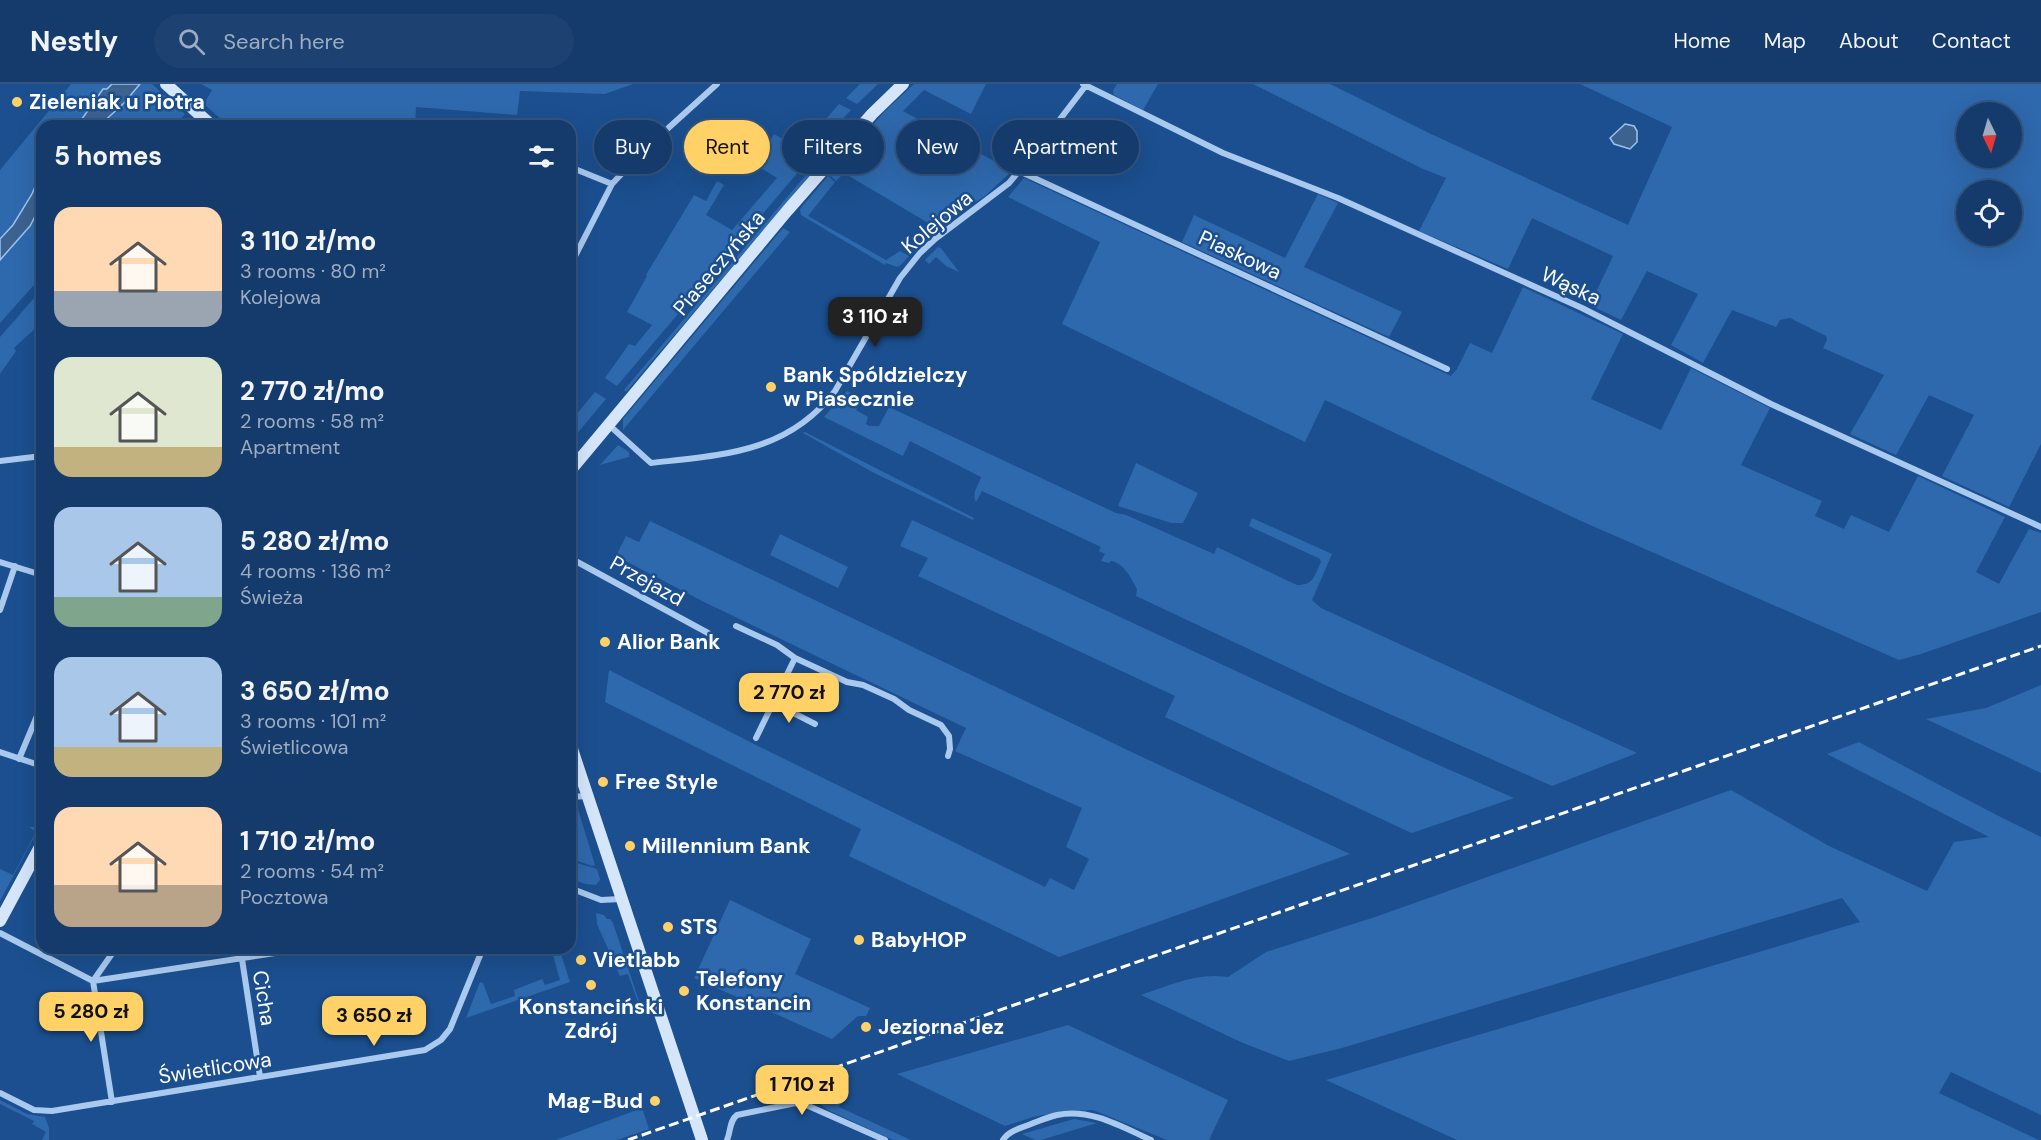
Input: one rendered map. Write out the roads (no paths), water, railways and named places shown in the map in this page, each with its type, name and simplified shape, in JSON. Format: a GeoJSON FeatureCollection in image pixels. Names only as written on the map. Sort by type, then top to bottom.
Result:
{"type":"FeatureCollection","features":[{"type":"Feature","properties":{"kind":"main road"},"geometry":{"type":"LineString","coordinates":[[166,84],[206,120]]}},
{"type":"Feature","properties":{"kind":"main road","name":"Piaseczyńska"},"geometry":{"type":"LineString","coordinates":[[576,464],[795,202],[872,114],[903,84]]}},
{"type":"Feature","properties":{"kind":"main road"},"geometry":{"type":"LineString","coordinates":[[576,761],[702,1140]]}},
{"type":"Feature","properties":{"kind":"main road"},"geometry":{"type":"LineString","coordinates":[[0,921],[36,854]]}},
{"type":"Feature","properties":{"kind":"street"},"geometry":{"type":"LineString","coordinates":[[576,254],[612,184],[644,150],[717,84]]}},
{"type":"Feature","properties":{"kind":"street","name":"Kolejowa"},"geometry":{"type":"LineString","coordinates":[[1059,120],[1086,85]]}},
{"type":"Feature","properties":{"kind":"street","name":"Wąska"},"geometry":{"type":"LineString","coordinates":[[1086,85],[1223,153],[1338,198],[1582,308],[1771,404],[2041,527]]}},
{"type":"Feature","properties":{"kind":"street"},"geometry":{"type":"LineString","coordinates":[[576,169],[612,184]]}},
{"type":"Feature","properties":{"kind":"street","name":"Kolejowa"},"geometry":{"type":"LineString","coordinates":[[609,424],[651,463],[732,453],[761,445],[794,430],[815,414],[836,391],[900,278],[920,253],[935,239],[996,194],[1016,174]]}},
{"type":"Feature","properties":{"kind":"street","name":"Piaskowa"},"geometry":{"type":"LineString","coordinates":[[1025,174],[1447,369]]}},
{"type":"Feature","properties":{"kind":"street"},"geometry":{"type":"LineString","coordinates":[[0,460],[36,457]]}},
{"type":"Feature","properties":{"kind":"street","name":"Przejazd"},"geometry":{"type":"LineString","coordinates":[[576,561],[708,633]]}},
{"type":"Feature","properties":{"kind":"street"},"geometry":{"type":"LineString","coordinates":[[0,562],[36,573]]}},
{"type":"Feature","properties":{"kind":"street"},"geometry":{"type":"LineString","coordinates":[[0,610],[15,566]]}},
{"type":"Feature","properties":{"kind":"street"},"geometry":{"type":"LineString","coordinates":[[736,627],[777,645],[795,658],[847,682],[863,685],[894,699],[909,710],[941,725],[949,736],[948,756]]}},
{"type":"Feature","properties":{"kind":"street"},"geometry":{"type":"LineString","coordinates":[[756,738],[795,658]]}},
{"type":"Feature","properties":{"kind":"street"},"geometry":{"type":"LineString","coordinates":[[774,703],[815,724]]}},
{"type":"Feature","properties":{"kind":"street"},"geometry":{"type":"LineString","coordinates":[[19,759],[36,718]]}},
{"type":"Feature","properties":{"kind":"street"},"geometry":{"type":"LineString","coordinates":[[0,752],[36,764]]}},
{"type":"Feature","properties":{"kind":"street"},"geometry":{"type":"LineString","coordinates":[[576,797],[588,796]]}},
{"type":"Feature","properties":{"kind":"street"},"geometry":{"type":"LineString","coordinates":[[576,890],[601,900],[621,899]]}},
{"type":"Feature","properties":{"kind":"street"},"geometry":{"type":"LineString","coordinates":[[0,933],[36,952]]}},
{"type":"Feature","properties":{"kind":"street"},"geometry":{"type":"LineString","coordinates":[[41,954],[93,981],[272,954]]}},
{"type":"Feature","properties":{"kind":"street"},"geometry":{"type":"LineString","coordinates":[[112,954],[93,981],[112,1101]]}},
{"type":"Feature","properties":{"kind":"street","name":"Świetlicowa"},"geometry":{"type":"LineString","coordinates":[[0,1094],[27,1108],[41,1112],[419,1052],[441,1040],[450,1029],[481,954]]}},
{"type":"Feature","properties":{"kind":"street","name":"Cicha"},"geometry":{"type":"LineString","coordinates":[[242,959],[260,1077]]}},
{"type":"Feature","properties":{"kind":"street"},"geometry":{"type":"LineString","coordinates":[[727,1140],[731,1132],[731,1122],[737,1115],[796,1102],[885,1140]]}},
{"type":"Feature","properties":{"kind":"street"},"geometry":{"type":"LineString","coordinates":[[1003,1140],[1005,1136],[1017,1129],[1049,1118],[1083,1113],[1112,1122],[1151,1140]]}},
{"type":"Feature","properties":{"kind":"railway"},"geometry":{"type":"LineString","coordinates":[[628,1140],[2041,646]]}},
{"type":"Feature","properties":{"kind":"place","name":"Zieleniak u Piotra"},"geometry":{"type":"Point","coordinates":[17,102]}},
{"type":"Feature","properties":{"kind":"place","name":"Bank Spóldzielczy w Piasecznie"},"geometry":{"type":"Point","coordinates":[771,387]}},
{"type":"Feature","properties":{"kind":"place","name":"Alior Bank"},"geometry":{"type":"Point","coordinates":[605,642]}},
{"type":"Feature","properties":{"kind":"place","name":"Free Style"},"geometry":{"type":"Point","coordinates":[603,782]}},
{"type":"Feature","properties":{"kind":"place","name":"Millennium Bank"},"geometry":{"type":"Point","coordinates":[630,846]}},
{"type":"Feature","properties":{"kind":"place","name":"STS"},"geometry":{"type":"Point","coordinates":[668,927]}},
{"type":"Feature","properties":{"kind":"place","name":"BabyHOP"},"geometry":{"type":"Point","coordinates":[859,940]}},
{"type":"Feature","properties":{"kind":"place","name":"Vietlabb"},"geometry":{"type":"Point","coordinates":[581,960]}},
{"type":"Feature","properties":{"kind":"place","name":"Konstanciński Zdrój"},"geometry":{"type":"Point","coordinates":[591,985]}},
{"type":"Feature","properties":{"kind":"place","name":"Telefony Konstancin"},"geometry":{"type":"Point","coordinates":[684,991]}},
{"type":"Feature","properties":{"kind":"place","name":"Jeziorna Jez"},"geometry":{"type":"Point","coordinates":[866,1027]}},
{"type":"Feature","properties":{"kind":"place","name":"Mag-Bud"},"geometry":{"type":"Point","coordinates":[655,1101]}}]}
